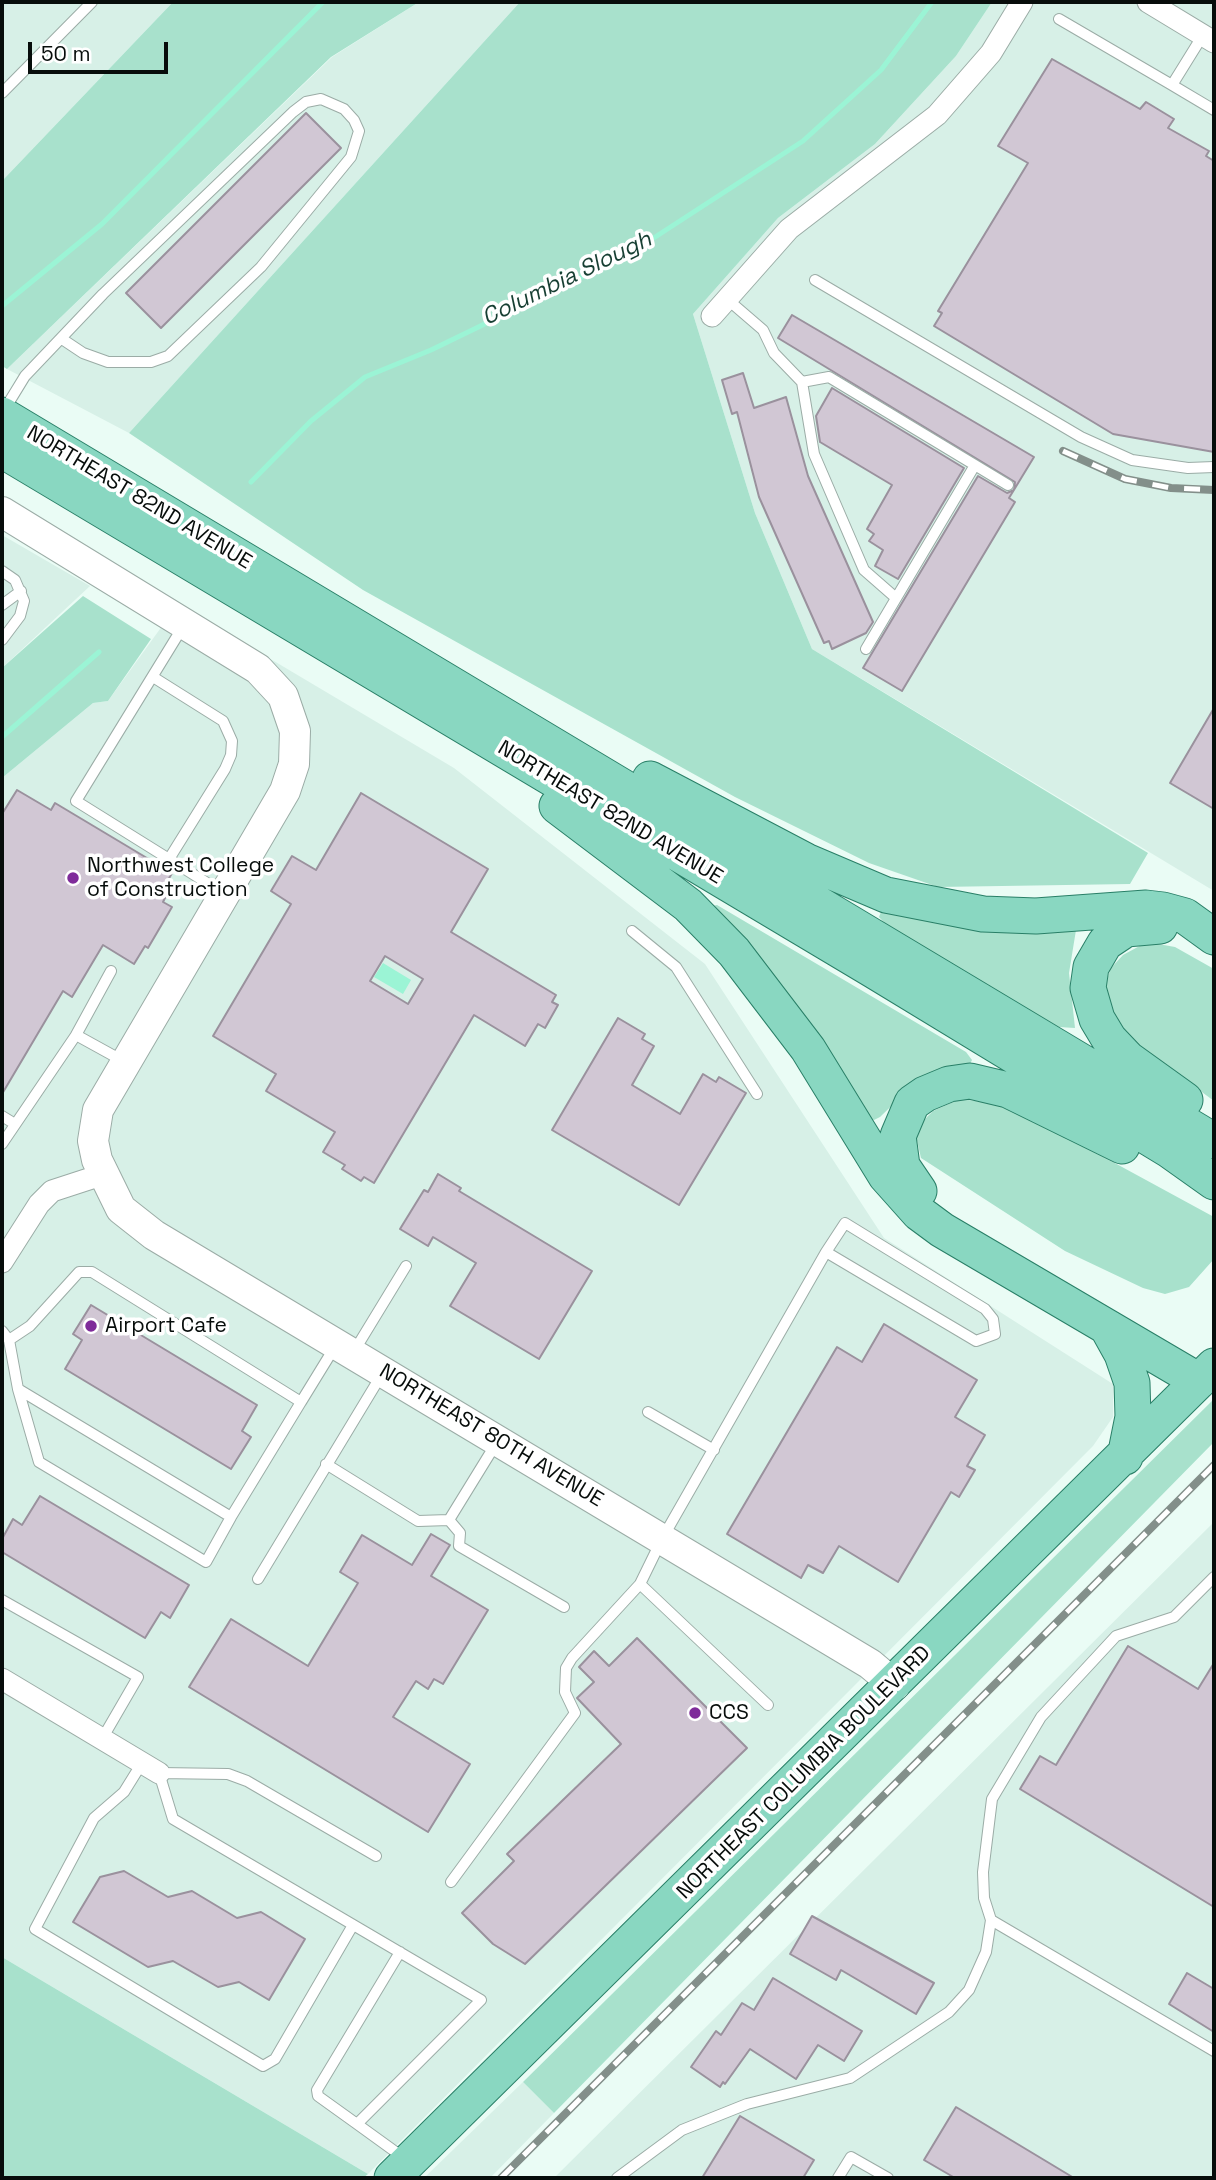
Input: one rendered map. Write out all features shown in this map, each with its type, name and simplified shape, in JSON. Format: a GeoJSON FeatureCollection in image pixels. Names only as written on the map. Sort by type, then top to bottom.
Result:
{"type":"FeatureCollection","features":[{"type":"Feature","properties":{"kind":"main road","name":"NORTHEAST 82ND AVENUE"},"geometry":{"type":"LineString","coordinates":[[2,415],[376,657],[424,703],[896,984],[1169,1150],[1214,1182]]}},
{"type":"Feature","properties":{"kind":"main road","name":"NORTHEAST 82ND AVENUE"},"geometry":{"type":"LineString","coordinates":[[2,450],[376,657],[417,665],[1214,1141]]}},
{"type":"Feature","properties":{"kind":"main road"},"geometry":{"type":"LineString","coordinates":[[417,665],[549,725],[806,861],[886,895],[936,908],[983,914],[1036,916],[1155,909],[1185,916],[1210,935]]}},
{"type":"Feature","properties":{"kind":"main road"},"geometry":{"type":"LineString","coordinates":[[424,703],[517,779],[646,871],[688,905],[734,952],[808,1049],[898,1192],[919,1213],[1106,1326],[1208,1372]]}},
{"type":"Feature","properties":{"kind":"main road"},"geometry":{"type":"LineString","coordinates":[[1210,935],[1153,926],[1126,929],[1105,943],[1097,955],[1087,988],[1097,1019],[1109,1040],[1128,1059],[1214,1122]]}},
{"type":"Feature","properties":{"kind":"main road"},"geometry":{"type":"LineString","coordinates":[[1208,1372],[930,1200],[911,1182],[902,1166],[898,1136],[912,1103],[925,1094],[949,1084],[984,1083],[1008,1090],[1214,1190]]}},
{"type":"Feature","properties":{"kind":"main road"},"geometry":{"type":"LineString","coordinates":[[1106,1326],[1122,1354],[1132,1382],[1133,1417],[1125,1457]]}},
{"type":"Feature","properties":{"kind":"main road","name":"NORTHEAST COLUMBIA BOULEVARD"},"geometry":{"type":"LineString","coordinates":[[401,2170],[895,1685],[1208,1372]]}},
{"type":"Feature","properties":{"kind":"street"},"geometry":{"type":"LineString","coordinates":[[712,316],[789,229],[937,115],[990,53],[1023,2]]}},
{"type":"Feature","properties":{"kind":"street"},"geometry":{"type":"LineString","coordinates":[[1148,2],[1209,38]]}},
{"type":"Feature","properties":{"kind":"street","name":"NORTHEAST 80TH AVENUE"},"geometry":{"type":"LineString","coordinates":[[4,517],[236,653],[274,684],[291,712],[295,731],[297,747],[290,779],[98,1110],[93,1141],[101,1175],[112,1197],[133,1220],[870,1664],[895,1685]]}},
{"type":"Feature","properties":{"kind":"street"},"geometry":{"type":"LineString","coordinates":[[2,1262],[39,1204],[52,1191],[101,1175]]}},
{"type":"Feature","properties":{"kind":"street"},"geometry":{"type":"LineString","coordinates":[[2,1679],[151,1768]]}},
{"type":"Feature","properties":{"kind":"lane"},"geometry":{"type":"LineString","coordinates":[[2,93],[92,2]]}},
{"type":"Feature","properties":{"kind":"lane"},"geometry":{"type":"LineString","coordinates":[[1059,19],[1214,110]]}},
{"type":"Feature","properties":{"kind":"lane"},"geometry":{"type":"LineString","coordinates":[[1172,85],[1209,38]]}},
{"type":"Feature","properties":{"kind":"lane"},"geometry":{"type":"LineString","coordinates":[[2,415],[25,376],[103,294],[293,112],[306,102],[321,99],[344,109],[354,120],[359,131],[351,157],[261,267],[168,356],[152,362],[108,362],[83,354],[62,340]]}},
{"type":"Feature","properties":{"kind":"lane"},"geometry":{"type":"LineString","coordinates":[[815,280],[1081,437],[1132,460],[1188,468],[1214,467]]}},
{"type":"Feature","properties":{"kind":"lane"},"geometry":{"type":"LineString","coordinates":[[727,299],[762,330],[774,353],[802,382],[814,454],[864,570],[896,598]]}},
{"type":"Feature","properties":{"kind":"lane"},"geometry":{"type":"LineString","coordinates":[[802,382],[829,377],[1008,485]]}},
{"type":"Feature","properties":{"kind":"lane"},"geometry":{"type":"LineString","coordinates":[[866,649],[975,465]]}},
{"type":"Feature","properties":{"kind":"lane"},"geometry":{"type":"LineString","coordinates":[[2,571],[15,580],[24,601],[20,616],[2,640]]}},
{"type":"Feature","properties":{"kind":"lane"},"geometry":{"type":"LineString","coordinates":[[2,605],[21,591]]}},
{"type":"Feature","properties":{"kind":"lane"},"geometry":{"type":"LineString","coordinates":[[186,623],[76,801],[225,894]]}},
{"type":"Feature","properties":{"kind":"lane"},"geometry":{"type":"LineString","coordinates":[[153,677],[223,720],[232,741],[231,755],[225,769],[169,859]]}},
{"type":"Feature","properties":{"kind":"lane"},"geometry":{"type":"LineString","coordinates":[[632,931],[676,967],[757,1094]]}},
{"type":"Feature","properties":{"kind":"lane"},"geometry":{"type":"LineString","coordinates":[[2,1144],[76,1035],[111,971]]}},
{"type":"Feature","properties":{"kind":"lane"},"geometry":{"type":"LineString","coordinates":[[76,1035],[125,1062]]}},
{"type":"Feature","properties":{"kind":"lane"},"geometry":{"type":"LineString","coordinates":[[2,1116],[15,1124]]}},
{"type":"Feature","properties":{"kind":"lane"},"geometry":{"type":"LineString","coordinates":[[452,1882],[575,1713],[565,1692],[566,1668],[572,1658],[640,1584],[662,1539],[827,1252],[845,1223],[985,1309],[993,1320],[995,1334],[976,1341],[827,1252]]}},
{"type":"Feature","properties":{"kind":"lane"},"geometry":{"type":"LineString","coordinates":[[301,1402],[92,1272],[79,1272],[30,1326],[5,1336],[38,1462],[206,1563],[301,1402],[406,1266]]}},
{"type":"Feature","properties":{"kind":"lane"},"geometry":{"type":"LineString","coordinates":[[258,1579],[384,1372]]}},
{"type":"Feature","properties":{"kind":"lane"},"geometry":{"type":"LineString","coordinates":[[18,1389],[231,1517]]}},
{"type":"Feature","properties":{"kind":"lane"},"geometry":{"type":"LineString","coordinates":[[648,1412],[714,1450]]}},
{"type":"Feature","properties":{"kind":"lane"},"geometry":{"type":"LineString","coordinates":[[449,1520],[498,1441]]}},
{"type":"Feature","properties":{"kind":"lane"},"geometry":{"type":"LineString","coordinates":[[326,1464],[418,1521],[449,1520]]}},
{"type":"Feature","properties":{"kind":"lane"},"geometry":{"type":"LineString","coordinates":[[449,1520],[460,1533],[459,1546],[564,1607]]}},
{"type":"Feature","properties":{"kind":"lane"},"geometry":{"type":"LineString","coordinates":[[617,2178],[682,2130],[747,2104],[850,2078],[949,2012],[969,1990],[986,1952],[991,1920],[984,1898],[983,1872],[992,1799],[1041,1717],[1116,1636],[1174,1617],[1214,1577]]}},
{"type":"Feature","properties":{"kind":"lane"},"geometry":{"type":"LineString","coordinates":[[640,1584],[768,1705]]}},
{"type":"Feature","properties":{"kind":"lane"},"geometry":{"type":"LineString","coordinates":[[2,1600],[138,1677],[102,1739]]}},
{"type":"Feature","properties":{"kind":"lane"},"geometry":{"type":"LineString","coordinates":[[151,1768],[173,1819],[481,2000],[358,2124]]}},
{"type":"Feature","properties":{"kind":"lane"},"geometry":{"type":"LineString","coordinates":[[353,1925],[275,2059],[263,2066],[35,1929],[94,1818],[151,1768],[228,1774],[247,1781],[376,1856]]}},
{"type":"Feature","properties":{"kind":"lane"},"geometry":{"type":"LineString","coordinates":[[991,1920],[1214,2051]]}},
{"type":"Feature","properties":{"kind":"lane"},"geometry":{"type":"LineString","coordinates":[[400,1952],[317,2090],[318,2096],[358,2124],[401,2170]]}},
{"type":"Feature","properties":{"kind":"lane"},"geometry":{"type":"LineString","coordinates":[[838,2178],[851,2157],[888,2178]]}},
{"type":"Feature","properties":{"kind":"shaded area"},"geometry":{"type":"Polygon","coordinates":[[[2,2],[173,2],[2,181],[2,2]]]}},
{"type":"Feature","properties":{"kind":"shaded area"},"geometry":{"type":"Polygon","coordinates":[[[173,2],[419,2],[331,57],[7,369],[2,366],[2,181],[173,2]]]}},
{"type":"Feature","properties":{"kind":"shaded area"},"geometry":{"type":"Polygon","coordinates":[[[419,2],[520,2],[129,433],[7,369],[332,57],[419,2]]]}},
{"type":"Feature","properties":{"kind":"shaded area"},"geometry":{"type":"Polygon","coordinates":[[[520,2],[992,2],[956,56],[875,144],[778,218],[693,314],[755,513],[812,649],[1148,853],[1130,884],[938,887],[869,863],[735,797],[363,590],[129,433],[520,2]]]}},
{"type":"Feature","properties":{"kind":"shaded area"},"geometry":{"type":"Polygon","coordinates":[[[992,2],[1214,2],[1214,891],[812,649],[755,513],[693,314],[778,218],[875,144],[956,56],[992,2]]]}},
{"type":"Feature","properties":{"kind":"shaded area"},"geometry":{"type":"Polygon","coordinates":[[[2,535],[90,586],[2,668],[2,535]]]}},
{"type":"Feature","properties":{"kind":"shaded area"},"geometry":{"type":"Polygon","coordinates":[[[83,596],[151,639],[108,701],[93,703],[2,778],[2,668],[83,596]]]}},
{"type":"Feature","properties":{"kind":"shaded area"},"geometry":{"type":"Polygon","coordinates":[[[178,604],[454,768],[705,964],[884,1238],[1113,1384],[1113,1417],[1093,1446],[368,2174],[2,1957],[2,778],[93,703],[108,701],[178,604]]]}},
{"type":"Feature","properties":{"kind":"shaded area"},"geometry":{"type":"Polygon","coordinates":[[[717,905],[966,1052],[972,1060],[969,1066],[914,1084],[880,1117],[874,1120],[865,1117],[712,906],[717,905]]]}},
{"type":"Feature","properties":{"kind":"shaded area"},"geometry":{"type":"Polygon","coordinates":[[[888,909],[1076,930],[1069,973],[1075,1028],[1059,1027],[892,931],[879,917],[881,912],[888,909]]]}},
{"type":"Feature","properties":{"kind":"shaded area"},"geometry":{"type":"Polygon","coordinates":[[[1147,942],[1175,947],[1214,969],[1214,1101],[1129,1038],[1107,1005],[1105,985],[1111,968],[1123,955],[1147,942]]]}},
{"type":"Feature","properties":{"kind":"shaded area"},"geometry":{"type":"Polygon","coordinates":[[[383,963],[411,980],[403,994],[374,977],[383,963]]]}},
{"type":"Feature","properties":{"kind":"shaded area"},"geometry":{"type":"Polygon","coordinates":[[[960,1099],[992,1103],[1032,1118],[1214,1217],[1214,1259],[1189,1287],[1165,1294],[1143,1288],[1065,1251],[921,1158],[916,1136],[920,1124],[933,1111],[960,1099]]]}},
{"type":"Feature","properties":{"kind":"shaded area"},"geometry":{"type":"Polygon","coordinates":[[[1214,1399],[1214,1442],[554,2113],[523,2082],[1214,1399]]]}},
{"type":"Feature","properties":{"kind":"shaded area"},"geometry":{"type":"Polygon","coordinates":[[[1214,1522],[1214,2178],[554,2178],[1214,1522]]]}},
{"type":"Feature","properties":{"kind":"shaded area"},"geometry":{"type":"Polygon","coordinates":[[[2,1957],[368,2174],[363,2178],[2,2178],[2,1957]]]}},
{"type":"Feature","properties":{"kind":"shaded area"},"geometry":{"type":"Polygon","coordinates":[[[523,2082],[554,2113],[490,2178],[424,2178],[523,2082]]]}},
{"type":"Feature","properties":{"kind":"building"},"geometry":{"type":"Polygon","coordinates":[[[1052,59],[1140,109],[1146,102],[1174,119],[1168,128],[1209,151],[1206,156],[1214,161],[1214,452],[1113,434],[934,326],[942,313],[938,311],[1028,163],[998,146],[1052,59]]]}},
{"type":"Feature","properties":{"kind":"building"},"geometry":{"type":"Polygon","coordinates":[[[306,113],[341,148],[161,328],[126,293],[306,113]]]}},
{"type":"Feature","properties":{"kind":"building"},"geometry":{"type":"Polygon","coordinates":[[[792,315],[1034,457],[1014,490],[1015,482],[778,338],[792,315]]]}},
{"type":"Feature","properties":{"kind":"building"},"geometry":{"type":"Polygon","coordinates":[[[743,373],[754,408],[786,397],[808,476],[873,622],[866,633],[832,649],[829,641],[824,643],[759,497],[737,412],[732,414],[722,380],[743,373]]]}},
{"type":"Feature","properties":{"kind":"building"},"geometry":{"type":"Polygon","coordinates":[[[832,388],[964,468],[898,579],[875,566],[883,550],[869,541],[874,534],[867,529],[892,485],[820,442],[816,416],[832,388]]]}},
{"type":"Feature","properties":{"kind":"building"},"geometry":{"type":"Polygon","coordinates":[[[978,476],[1007,493],[1014,490],[1009,498],[1015,502],[902,691],[863,668],[978,476]]]}},
{"type":"Feature","properties":{"kind":"building"},"geometry":{"type":"Polygon","coordinates":[[[1214,708],[1214,809],[1170,783],[1214,708]]]}},
{"type":"Feature","properties":{"kind":"building","name":"Northwest College of Construction"},"geometry":{"type":"Polygon","coordinates":[[[17,790],[51,810],[55,803],[172,873],[161,893],[166,896],[163,902],[172,907],[148,948],[145,946],[134,964],[103,945],[72,997],[63,991],[2,1094],[2,814],[17,790]]]}},
{"type":"Feature","properties":{"kind":"building"},"geometry":{"type":"Polygon","coordinates":[[[361,793],[488,869],[451,932],[556,995],[552,1002],[558,1005],[545,1028],[538,1024],[525,1046],[474,1015],[374,1183],[364,1177],[361,1181],[342,1169],[345,1165],[323,1152],[335,1132],[266,1091],[276,1074],[213,1036],[291,904],[271,891],[292,856],[316,870],[361,793]],[[385,956],[370,981],[408,1004],[423,979],[385,956]]]}},
{"type":"Feature","properties":{"kind":"building"},"geometry":{"type":"Polygon","coordinates":[[[618,1018],[645,1034],[642,1039],[654,1046],[632,1085],[680,1114],[703,1074],[716,1082],[719,1077],[746,1093],[679,1205],[552,1130],[618,1018]]]}},
{"type":"Feature","properties":{"kind":"building"},"geometry":{"type":"Polygon","coordinates":[[[438,1174],[461,1188],[459,1191],[592,1271],[539,1359],[450,1306],[476,1263],[433,1237],[428,1246],[400,1229],[424,1190],[428,1192],[438,1174]]]}},
{"type":"Feature","properties":{"kind":"building"},"geometry":{"type":"Polygon","coordinates":[[[91,1305],[257,1405],[242,1431],[251,1437],[231,1469],[65,1369],[82,1340],[73,1334],[91,1305]]]}},
{"type":"Feature","properties":{"kind":"building"},"geometry":{"type":"Polygon","coordinates":[[[884,1324],[977,1380],[955,1417],[985,1435],[967,1466],[975,1470],[959,1497],[951,1492],[898,1582],[839,1546],[823,1573],[808,1565],[801,1578],[727,1534],[837,1347],[862,1362],[884,1324]]]}},
{"type":"Feature","properties":{"kind":"building"},"geometry":{"type":"Polygon","coordinates":[[[40,1496],[189,1585],[170,1618],[161,1612],[145,1638],[2,1552],[2,1539],[13,1519],[22,1525],[40,1496]]]}},
{"type":"Feature","properties":{"kind":"building"},"geometry":{"type":"Polygon","coordinates":[[[431,1534],[450,1545],[431,1576],[488,1610],[443,1684],[434,1679],[428,1689],[416,1681],[393,1717],[470,1764],[428,1832],[189,1687],[231,1619],[308,1666],[358,1583],[340,1572],[362,1535],[412,1565],[431,1534]]]}},
{"type":"Feature","properties":{"kind":"building"},"geometry":{"type":"Polygon","coordinates":[[[637,1638],[747,1748],[525,1964],[493,1944],[462,1913],[514,1861],[507,1854],[621,1744],[577,1698],[594,1682],[579,1667],[594,1651],[609,1666],[637,1638]]]}},
{"type":"Feature","properties":{"kind":"building"},"geometry":{"type":"Polygon","coordinates":[[[1128,1646],[1198,1689],[1214,1663],[1214,1907],[1020,1789],[1040,1756],[1056,1765],[1128,1646]]]}},
{"type":"Feature","properties":{"kind":"building"},"geometry":{"type":"Polygon","coordinates":[[[124,1871],[168,1897],[192,1891],[237,1918],[261,1912],[305,1939],[269,2000],[239,1982],[218,1987],[173,1961],[148,1967],[73,1922],[100,1877],[124,1871]]]}},
{"type":"Feature","properties":{"kind":"building"},"geometry":{"type":"Polygon","coordinates":[[[812,1916],[934,1983],[916,2014],[841,1970],[836,1980],[790,1954],[812,1916]]]}},
{"type":"Feature","properties":{"kind":"building"},"geometry":{"type":"Polygon","coordinates":[[[1187,1973],[1214,1989],[1214,2032],[1169,2004],[1187,1973]]]}},
{"type":"Feature","properties":{"kind":"building"},"geometry":{"type":"Polygon","coordinates":[[[773,1978],[862,2031],[844,2061],[818,2045],[796,2079],[750,2049],[720,2087],[691,2067],[716,2031],[721,2035],[742,2003],[754,2010],[773,1978]]]}},
{"type":"Feature","properties":{"kind":"building"},"geometry":{"type":"Polygon","coordinates":[[[956,2107],[1074,2178],[955,2178],[924,2160],[956,2107]]]}},
{"type":"Feature","properties":{"kind":"building"},"geometry":{"type":"Polygon","coordinates":[[[740,2116],[814,2160],[803,2178],[702,2178],[740,2116]]]}},
{"type":"Feature","properties":{"kind":"waterway","name":"Columbia Slough"},"geometry":{"type":"LineString","coordinates":[[2,306],[102,224],[323,2]]}},
{"type":"Feature","properties":{"kind":"waterway","name":"Columbia Slough"},"geometry":{"type":"LineString","coordinates":[[251,482],[311,421],[365,377],[431,350],[629,254],[803,141],[881,70],[932,2]]}},
{"type":"Feature","properties":{"kind":"waterway","name":"Columbia Slough"},"geometry":{"type":"LineString","coordinates":[[2,737],[99,652]]}},
{"type":"Feature","properties":{"kind":"railway"},"geometry":{"type":"LineString","coordinates":[[1063,451],[1125,479],[1171,488],[1214,490]]}},
{"type":"Feature","properties":{"kind":"railway"},"geometry":{"type":"LineString","coordinates":[[501,2178],[1214,1465]]}},
{"type":"Feature","properties":{"kind":"place","name":"Northwest College of Construction"},"geometry":{"type":"Point","coordinates":[73,878]}},
{"type":"Feature","properties":{"kind":"place","name":"Airport Cafe"},"geometry":{"type":"Point","coordinates":[91,1326]}},
{"type":"Feature","properties":{"kind":"place","name":"CCS"},"geometry":{"type":"Point","coordinates":[695,1713]}}]}
